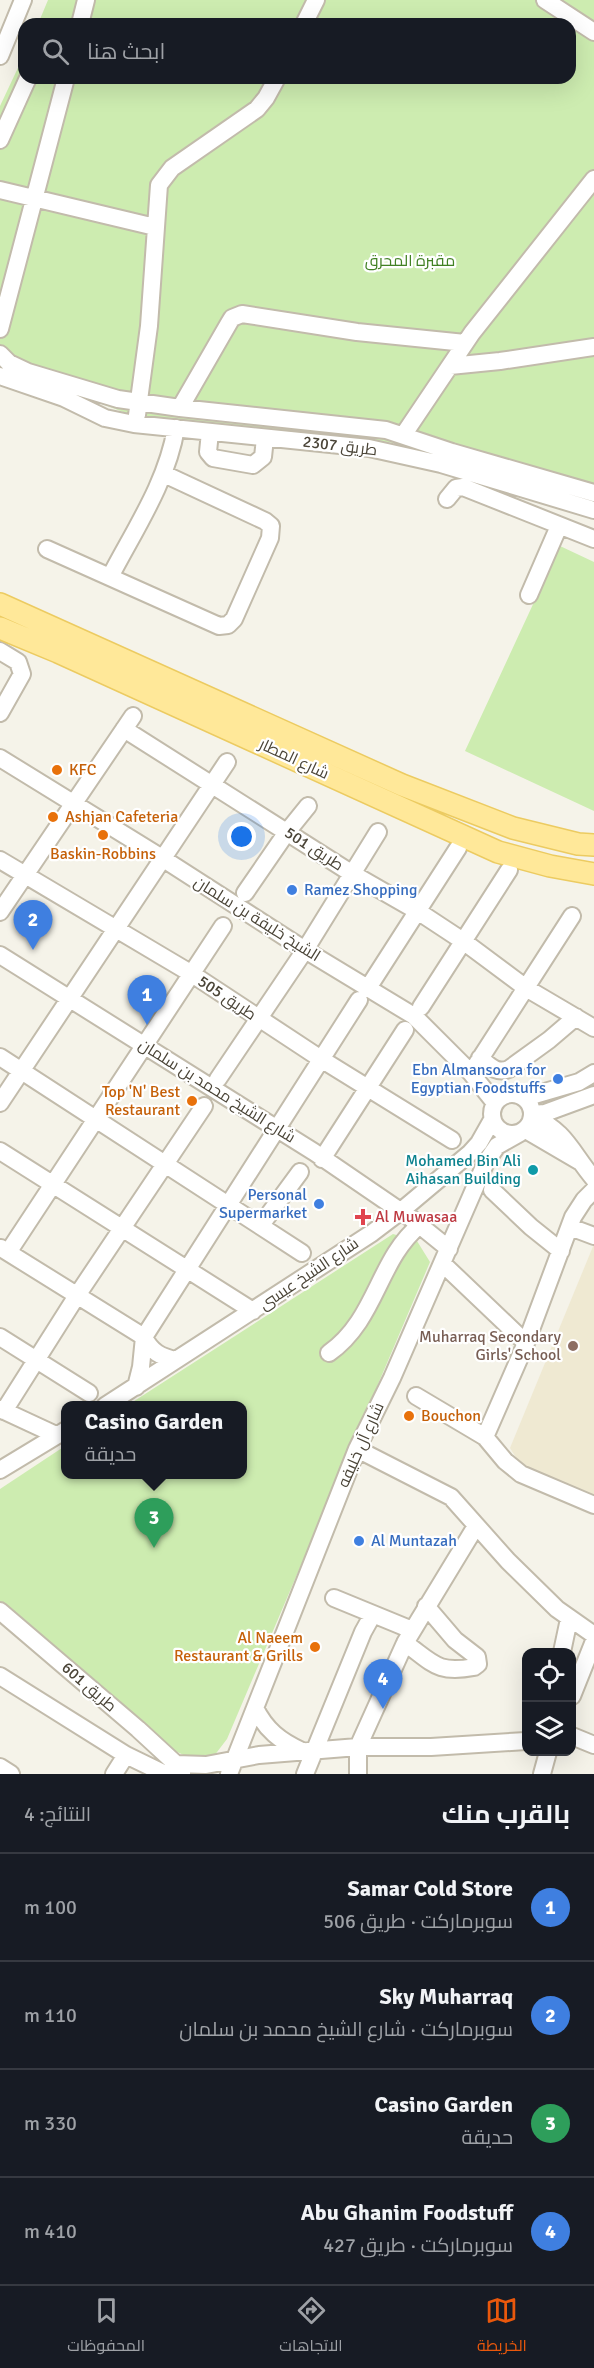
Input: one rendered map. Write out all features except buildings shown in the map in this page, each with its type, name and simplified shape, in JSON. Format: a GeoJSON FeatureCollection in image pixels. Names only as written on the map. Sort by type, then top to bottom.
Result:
{"type":"FeatureCollection","features":[{"type":"Feature","properties":{"kind":"main road","name":"شارع المطار"},"geometry":{"type":"LineString","coordinates":[[0,604],[402,785],[513,828],[578,844],[594,845]]}},
{"type":"Feature","properties":{"kind":"main road","name":"شارع المطار"},"geometry":{"type":"LineString","coordinates":[[0,628],[58,652],[498,852],[550,866],[594,874]]}},
{"type":"Feature","properties":{"kind":"main road"},"geometry":{"type":"LineString","coordinates":[[550,866],[594,890]]}},
{"type":"Feature","properties":{"kind":"street"},"geometry":{"type":"LineString","coordinates":[[0,56],[23,0]]}},
{"type":"Feature","properties":{"kind":"street"},"geometry":{"type":"LineString","coordinates":[[82,18],[87,0]]}},
{"type":"Feature","properties":{"kind":"street"},"geometry":{"type":"LineString","coordinates":[[307,18],[316,0]]}},
{"type":"Feature","properties":{"kind":"street"},"geometry":{"type":"LineString","coordinates":[[545,0],[573,18]]}},
{"type":"Feature","properties":{"kind":"street"},"geometry":{"type":"LineString","coordinates":[[576,20],[594,32]]}},
{"type":"Feature","properties":{"kind":"street"},"geometry":{"type":"LineString","coordinates":[[0,140],[25,84]]}},
{"type":"Feature","properties":{"kind":"street"},"geometry":{"type":"LineString","coordinates":[[0,329],[64,84]]}},
{"type":"Feature","properties":{"kind":"street"},"geometry":{"type":"LineString","coordinates":[[134,424],[149,326],[158,190],[166,173],[257,109],[274,84]]}},
{"type":"Feature","properties":{"kind":"street"},"geometry":{"type":"LineString","coordinates":[[404,434],[465,343],[594,179]]}},
{"type":"Feature","properties":{"kind":"street"},"geometry":{"type":"LineString","coordinates":[[0,190],[155,227]]}},
{"type":"Feature","properties":{"kind":"street"},"geometry":{"type":"LineString","coordinates":[[180,408],[232,318],[242,314],[357,332],[465,343]]}},
{"type":"Feature","properties":{"kind":"street"},"geometry":{"type":"LineString","coordinates":[[450,366],[500,362],[594,346]]}},
{"type":"Feature","properties":{"kind":"street"},"geometry":{"type":"LineString","coordinates":[[1,362],[63,384],[139,403],[369,427],[404,434],[452,452],[594,493]]}},
{"type":"Feature","properties":{"kind":"street","name":"طريق 2307"},"geometry":{"type":"LineString","coordinates":[[1,362],[81,408],[105,418],[176,429],[369,448],[441,464],[594,510]]}},
{"type":"Feature","properties":{"kind":"street","name":"طريق 2307"},"geometry":{"type":"LineString","coordinates":[[0,382],[62,405],[81,408]]}},
{"type":"Feature","properties":{"kind":"street"},"geometry":{"type":"LineString","coordinates":[[110,577],[164,474],[172,453],[176,429]]}},
{"type":"Feature","properties":{"kind":"street"},"geometry":{"type":"LineString","coordinates":[[210,432],[208,452],[213,458],[253,465],[263,457],[265,438]]}},
{"type":"Feature","properties":{"kind":"street"},"geometry":{"type":"LineString","coordinates":[[47,549],[219,626],[228,625],[234,618],[270,538],[271,526],[265,521],[164,474]]}},
{"type":"Feature","properties":{"kind":"street"},"geometry":{"type":"LineString","coordinates":[[447,499],[456,488],[464,487],[594,538]]}},
{"type":"Feature","properties":{"kind":"street"},"geometry":{"type":"LineString","coordinates":[[529,595],[559,526]]}},
{"type":"Feature","properties":{"kind":"street"},"geometry":{"type":"LineString","coordinates":[[0,651],[18,662],[22,674],[0,713]]}},
{"type":"Feature","properties":{"kind":"street","name":"طريق 501"},"geometry":{"type":"LineString","coordinates":[[72,803],[128,723],[212,784],[351,873],[419,912],[463,941],[526,988],[594,1028]]}},
{"type":"Feature","properties":{"kind":"street","name":"الشيخ خليفة بن سلمان"},"geometry":{"type":"LineString","coordinates":[[0,758],[162,858],[304,950],[364,994],[414,1016],[471,1072],[495,1103]]}},
{"type":"Feature","properties":{"kind":"street"},"geometry":{"type":"LineString","coordinates":[[0,1102],[226,762]]}},
{"type":"Feature","properties":{"kind":"street"},"geometry":{"type":"LineString","coordinates":[[0,912],[72,803]]}},
{"type":"Feature","properties":{"kind":"street"},"geometry":{"type":"LineString","coordinates":[[245,893],[286,832],[308,806]]}},
{"type":"Feature","properties":{"kind":"street"},"geometry":{"type":"LineString","coordinates":[[218,1079],[304,950],[378,832]]}},
{"type":"Feature","properties":{"kind":"street"},"geometry":{"type":"LineString","coordinates":[[136,1387],[144,1337],[458,848]]}},
{"type":"Feature","properties":{"kind":"street","name":"طريق 505"},"geometry":{"type":"LineString","coordinates":[[0,860],[192,974],[321,1059],[452,1140]]}},
{"type":"Feature","properties":{"kind":"street"},"geometry":{"type":"LineString","coordinates":[[421,1007],[509,870]]}},
{"type":"Feature","properties":{"kind":"street"},"geometry":{"type":"LineString","coordinates":[[471,1072],[572,916]]}},
{"type":"Feature","properties":{"kind":"street"},"geometry":{"type":"LineString","coordinates":[[176,1360],[166,1358],[149,1348],[144,1337],[4,1249],[97,1119],[223,926]]}},
{"type":"Feature","properties":{"kind":"street","name":"شارع الشيخ محمد بن سلمان"},"geometry":{"type":"LineString","coordinates":[[0,955],[278,1129],[420,1225],[526,1343]]}},
{"type":"Feature","properties":{"kind":"street"},"geometry":{"type":"LineString","coordinates":[[480,1058],[495,1070],[502,1072],[549,1040],[576,1017]]}},
{"type":"Feature","properties":{"kind":"street"},"geometry":{"type":"LineString","coordinates":[[322,1159],[405,1029]]}},
{"type":"Feature","properties":{"kind":"street"},"geometry":{"type":"LineString","coordinates":[[0,1057],[302,1253]]}},
{"type":"Feature","properties":{"kind":"street"},"geometry":{"type":"LineString","coordinates":[[594,1073],[579,1082],[524,1098],[508,1094],[501,1097],[492,1108],[492,1120],[496,1128],[512,1135],[545,1113],[594,1096]]}},
{"type":"Feature","properties":{"kind":"street"},"geometry":{"type":"LineString","coordinates":[[524,1098],[529,1103],[528,1123]]}},
{"type":"Feature","properties":{"kind":"street"},"geometry":{"type":"LineString","coordinates":[[61,1432],[2,1410],[204,1106]]}},
{"type":"Feature","properties":{"kind":"street","name":"شارع الشيخ عيسى"},"geometry":{"type":"LineString","coordinates":[[113,1401],[253,1311],[401,1211],[470,1153],[479,1143],[492,1120]]}},
{"type":"Feature","properties":{"kind":"street"},"geometry":{"type":"LineString","coordinates":[[528,1123],[579,1161],[594,1179]]}},
{"type":"Feature","properties":{"kind":"street","name":"شارع آل خليفه"},"geometry":{"type":"LineString","coordinates":[[232,1766],[357,1449],[392,1378],[491,1154],[497,1146],[528,1123]]}},
{"type":"Feature","properties":{"kind":"street"},"geometry":{"type":"LineString","coordinates":[[0,1151],[253,1311]]}},
{"type":"Feature","properties":{"kind":"street"},"geometry":{"type":"LineString","coordinates":[[261,1225],[300,1172]]}},
{"type":"Feature","properties":{"kind":"street"},"geometry":{"type":"LineString","coordinates":[[492,1190],[531,1227],[561,1251]]}},
{"type":"Feature","properties":{"kind":"street"},"geometry":{"type":"LineString","coordinates":[[485,1437],[526,1343],[578,1208],[594,1190]]}},
{"type":"Feature","properties":{"kind":"street"},"geometry":{"type":"LineString","coordinates":[[328,1353],[341,1344],[360,1322],[400,1245],[420,1225]]}},
{"type":"Feature","properties":{"kind":"street"},"geometry":{"type":"LineString","coordinates":[[570,1227],[594,1236]]}},
{"type":"Feature","properties":{"kind":"street"},"geometry":{"type":"LineString","coordinates":[[0,1337],[89,1393]]}},
{"type":"Feature","properties":{"kind":"street"},"geometry":{"type":"LineString","coordinates":[[416,1396],[485,1437],[505,1461],[521,1474],[594,1505]]}},
{"type":"Feature","properties":{"kind":"street"},"geometry":{"type":"LineString","coordinates":[[0,1470],[61,1432]]}},
{"type":"Feature","properties":{"kind":"street"},"geometry":{"type":"LineString","coordinates":[[357,1449],[451,1497],[476,1526],[569,1619],[594,1635]]}},
{"type":"Feature","properties":{"kind":"street"},"geometry":{"type":"LineString","coordinates":[[358,1774],[358,1748],[408,1637],[476,1526]]}},
{"type":"Feature","properties":{"kind":"street"},"geometry":{"type":"LineString","coordinates":[[334,1598],[373,1614],[408,1637],[438,1666],[447,1670],[474,1667],[478,1664],[477,1658],[455,1640],[426,1606]]}},
{"type":"Feature","properties":{"kind":"street"},"geometry":{"type":"LineString","coordinates":[[305,1774],[309,1751],[373,1614]]}},
{"type":"Feature","properties":{"kind":"street","name":"طريق 601"},"geometry":{"type":"LineString","coordinates":[[1,1615],[175,1771]]}},
{"type":"Feature","properties":{"kind":"street"},"geometry":{"type":"LineString","coordinates":[[563,1648],[569,1619]]}},
{"type":"Feature","properties":{"kind":"street"},"geometry":{"type":"LineString","coordinates":[[576,1686],[594,1641]]}},
{"type":"Feature","properties":{"kind":"street"},"geometry":{"type":"LineString","coordinates":[[0,1676],[126,1755],[175,1771],[206,1765],[232,1766],[309,1751],[522,1741]]}},
{"type":"Feature","properties":{"kind":"street"},"geometry":{"type":"LineString","coordinates":[[255,1708],[268,1730],[279,1738],[309,1751]]}},
{"type":"Feature","properties":{"kind":"street"},"geometry":{"type":"LineString","coordinates":[[576,1738],[594,1745]]}},
{"type":"Feature","properties":{"kind":"street"},"geometry":{"type":"LineString","coordinates":[[114,1774],[126,1755]]}},
{"type":"Feature","properties":{"kind":"street"},"geometry":{"type":"LineString","coordinates":[[542,1774],[547,1756]]}},
{"type":"Feature","properties":{"kind":"street"},"geometry":{"type":"LineString","coordinates":[[0,1767],[11,1774]]}},
{"type":"Feature","properties":{"kind":"shaded area","name":"Muharraq Secondary Girls' School"},"geometry":{"type":"Polygon","coordinates":[[[594,1244],[594,1495],[522,1467],[510,1448],[594,1244]]]}},
{"type":"Feature","properties":{"kind":"green space","name":"مقبرة المحرق"},"geometry":{"type":"Polygon","coordinates":[[[48,0],[594,0],[594,502],[394,443],[134,416],[0,366],[0,106],[18,68],[18,84],[576,84],[576,18],[40,18],[48,0]]]}},
{"type":"Feature","properties":{"kind":"green space"},"geometry":{"type":"Polygon","coordinates":[[[560,546],[594,562],[594,811],[465,751],[560,546]]]}},
{"type":"Feature","properties":{"kind":"green space"},"geometry":{"type":"Polygon","coordinates":[[[393,1234],[417,1241],[430,1262],[227,1739],[214,1756],[190,1758],[173,1750],[0,1607],[0,1489],[61,1449],[61,1479],[247,1479],[247,1401],[134,1401],[393,1234]]]}},
{"type":"Feature","properties":{"kind":"place","name":"KFC"},"geometry":{"type":"Point","coordinates":[57,770]}},
{"type":"Feature","properties":{"kind":"place","name":"Ashjan Cafeteria"},"geometry":{"type":"Point","coordinates":[53,817]}},
{"type":"Feature","properties":{"kind":"place","name":"Baskin-Robbins"},"geometry":{"type":"Point","coordinates":[103,835]}},
{"type":"Feature","properties":{"kind":"place","name":"Ramez Shopping"},"geometry":{"type":"Point","coordinates":[292,890]}},
{"type":"Feature","properties":{"kind":"place","name":"Sky Muharraq"},"geometry":{"type":"Point","coordinates":[33,950]}},
{"type":"Feature","properties":{"kind":"place","name":"Samar Cold Store"},"geometry":{"type":"Point","coordinates":[147,1025]}},
{"type":"Feature","properties":{"kind":"place","name":"Ebn Almansoora for Egyptian Foodstuffs"},"geometry":{"type":"Point","coordinates":[558,1079]}},
{"type":"Feature","properties":{"kind":"place","name":"Top 'N' Best Restaurant"},"geometry":{"type":"Point","coordinates":[192,1101]}},
{"type":"Feature","properties":{"kind":"place","name":"Mohamed Bin Ali Aihasan Building"},"geometry":{"type":"Point","coordinates":[533,1170]}},
{"type":"Feature","properties":{"kind":"place","name":"Personal Supermarket"},"geometry":{"type":"Point","coordinates":[319,1204]}},
{"type":"Feature","properties":{"kind":"place","name":"Al Muwasaa"},"geometry":{"type":"Point","coordinates":[363,1217]}},
{"type":"Feature","properties":{"kind":"place","name":"Muharraq Secondary Girls' School"},"geometry":{"type":"Point","coordinates":[573,1346]}},
{"type":"Feature","properties":{"kind":"place","name":"Bouchon"},"geometry":{"type":"Point","coordinates":[409,1416]}},
{"type":"Feature","properties":{"kind":"place","name":"Al Muntazah"},"geometry":{"type":"Point","coordinates":[359,1541]}},
{"type":"Feature","properties":{"kind":"place","name":"Casino Garden"},"geometry":{"type":"Point","coordinates":[154,1548]}},
{"type":"Feature","properties":{"kind":"place","name":"Al Naeem Restaurant & Grills"},"geometry":{"type":"Point","coordinates":[315,1647]}},
{"type":"Feature","properties":{"kind":"place","name":"Abu Ghanim Foodstuff"},"geometry":{"type":"Point","coordinates":[383,1709]}}]}
